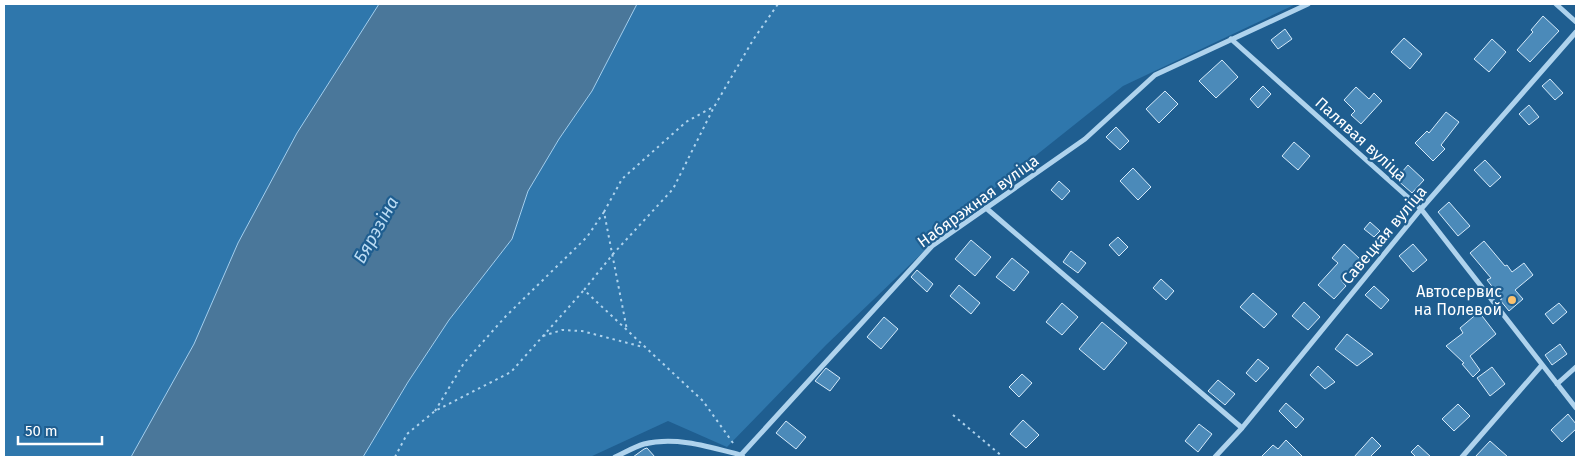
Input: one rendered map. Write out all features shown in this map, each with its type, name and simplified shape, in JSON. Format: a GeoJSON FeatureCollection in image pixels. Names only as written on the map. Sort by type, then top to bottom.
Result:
{"type":"FeatureCollection","features":[{"type":"Feature","properties":{"kind":"street","name":"Набярэжная вуліца"},"geometry":{"type":"LineString","coordinates":[[742,456],[932,246],[1085,139],[1155,75],[1308,4]]}},
{"type":"Feature","properties":{"kind":"street"},"geometry":{"type":"LineString","coordinates":[[1556,4],[1576,22]]}},
{"type":"Feature","properties":{"kind":"street","name":"Савецкая вуліца"},"geometry":{"type":"LineString","coordinates":[[1216,457],[1242,428],[1421,209],[1576,32]]}},
{"type":"Feature","properties":{"kind":"street","name":"Палявая вуліца"},"geometry":{"type":"LineString","coordinates":[[1231,39],[1421,209],[1576,408]]}},
{"type":"Feature","properties":{"kind":"street"},"geometry":{"type":"LineString","coordinates":[[986,208],[1242,428]]}},
{"type":"Feature","properties":{"kind":"street"},"geometry":{"type":"LineString","coordinates":[[1462,457],[1542,365]]}},
{"type":"Feature","properties":{"kind":"street"},"geometry":{"type":"LineString","coordinates":[[1557,384],[1576,367]]}},
{"type":"Feature","properties":{"kind":"street"},"geometry":{"type":"LineString","coordinates":[[615,457],[643,444],[658,442],[696,443],[742,456]]}},
{"type":"Feature","properties":{"kind":"path"},"geometry":{"type":"LineString","coordinates":[[395,457],[407,434],[435,411],[511,372],[584,290],[613,254],[673,189],[714,107],[753,40],[778,4]]}},
{"type":"Feature","properties":{"kind":"path"},"geometry":{"type":"LineString","coordinates":[[435,411],[464,363],[506,316],[587,238],[622,179],[686,122],[714,107]]}},
{"type":"Feature","properties":{"kind":"path"},"geometry":{"type":"LineString","coordinates":[[604,212],[627,330]]}},
{"type":"Feature","properties":{"kind":"path"},"geometry":{"type":"LineString","coordinates":[[584,290],[703,401],[742,456]]}},
{"type":"Feature","properties":{"kind":"path"},"geometry":{"type":"LineString","coordinates":[[541,337],[562,330],[582,331],[645,347]]}},
{"type":"Feature","properties":{"kind":"path"},"geometry":{"type":"LineString","coordinates":[[953,415],[1004,457]]}},
{"type":"Feature","properties":{"kind":"shaded area"},"geometry":{"type":"Polygon","coordinates":[[[4,4],[379,4],[297,133],[238,243],[194,344],[131,457],[4,457],[4,4]]]}},
{"type":"Feature","properties":{"kind":"shaded area"},"geometry":{"type":"Polygon","coordinates":[[[637,4],[1296,4],[1123,86],[965,212],[826,345],[727,447],[668,421],[590,457],[363,457],[408,382],[449,320],[512,239],[528,191],[559,139],[592,91],[637,4]]]}},
{"type":"Feature","properties":{"kind":"water","name":"Бярэзіна"},"geometry":{"type":"Polygon","coordinates":[[[379,4],[637,4],[592,91],[559,139],[528,191],[512,239],[449,320],[408,382],[363,457],[131,457],[194,344],[238,243],[297,133],[379,4]]]}},
{"type":"Feature","properties":{"kind":"building"},"geometry":{"type":"Polygon","coordinates":[[[1543,16],[1559,31],[1530,62],[1517,50],[1533,32],[1531,30],[1543,16]]]}},
{"type":"Feature","properties":{"kind":"building"},"geometry":{"type":"Polygon","coordinates":[[[1285,29],[1292,39],[1278,49],[1271,40],[1285,29]]]}},
{"type":"Feature","properties":{"kind":"building"},"geometry":{"type":"Polygon","coordinates":[[[1404,38],[1422,54],[1410,69],[1391,52],[1404,38]]]}},
{"type":"Feature","properties":{"kind":"building"},"geometry":{"type":"Polygon","coordinates":[[[1492,39],[1506,52],[1489,72],[1474,59],[1492,39]]]}},
{"type":"Feature","properties":{"kind":"building"},"geometry":{"type":"Polygon","coordinates":[[[1222,60],[1238,77],[1216,98],[1199,81],[1222,60]]]}},
{"type":"Feature","properties":{"kind":"building"},"geometry":{"type":"Polygon","coordinates":[[[1550,79],[1563,93],[1555,100],[1542,86],[1550,79]]]}},
{"type":"Feature","properties":{"kind":"building"},"geometry":{"type":"Polygon","coordinates":[[[1263,86],[1271,94],[1258,108],[1250,99],[1263,86]]]}},
{"type":"Feature","properties":{"kind":"building"},"geometry":{"type":"Polygon","coordinates":[[[1356,87],[1369,99],[1374,93],[1382,101],[1361,124],[1351,115],[1355,111],[1344,100],[1356,87]]]}},
{"type":"Feature","properties":{"kind":"building"},"geometry":{"type":"Polygon","coordinates":[[[1165,91],[1178,104],[1159,123],[1146,109],[1165,91]]]}},
{"type":"Feature","properties":{"kind":"building"},"geometry":{"type":"Polygon","coordinates":[[[1529,105],[1539,117],[1529,125],[1519,114],[1529,105]]]}},
{"type":"Feature","properties":{"kind":"building"},"geometry":{"type":"Polygon","coordinates":[[[1446,112],[1459,122],[1441,145],[1445,149],[1433,161],[1415,143],[1427,131],[1429,133],[1446,112]]]}},
{"type":"Feature","properties":{"kind":"building"},"geometry":{"type":"Polygon","coordinates":[[[1116,127],[1129,141],[1120,150],[1106,137],[1116,127]]]}},
{"type":"Feature","properties":{"kind":"building"},"geometry":{"type":"Polygon","coordinates":[[[1294,142],[1310,156],[1298,170],[1282,156],[1294,142]]]}},
{"type":"Feature","properties":{"kind":"building"},"geometry":{"type":"Polygon","coordinates":[[[1485,160],[1501,177],[1490,187],[1474,170],[1485,160]]]}},
{"type":"Feature","properties":{"kind":"building"},"geometry":{"type":"Polygon","coordinates":[[[1408,165],[1424,180],[1412,193],[1396,179],[1408,165]]]}},
{"type":"Feature","properties":{"kind":"building"},"geometry":{"type":"Polygon","coordinates":[[[1133,168],[1151,187],[1138,200],[1120,181],[1133,168]]]}},
{"type":"Feature","properties":{"kind":"building"},"geometry":{"type":"Polygon","coordinates":[[[1059,181],[1070,191],[1062,200],[1051,190],[1059,181]]]}},
{"type":"Feature","properties":{"kind":"building"},"geometry":{"type":"Polygon","coordinates":[[[1449,202],[1470,226],[1458,236],[1438,212],[1449,202]]]}},
{"type":"Feature","properties":{"kind":"building"},"geometry":{"type":"Polygon","coordinates":[[[1370,222],[1380,231],[1374,237],[1364,229],[1370,222]]]}},
{"type":"Feature","properties":{"kind":"building"},"geometry":{"type":"Polygon","coordinates":[[[1118,237],[1128,247],[1119,256],[1109,245],[1118,237]]]}},
{"type":"Feature","properties":{"kind":"building"},"geometry":{"type":"Polygon","coordinates":[[[971,240],[991,257],[975,276],[955,259],[971,240]]]}},
{"type":"Feature","properties":{"kind":"building"},"geometry":{"type":"Polygon","coordinates":[[[1484,241],[1512,272],[1524,263],[1533,275],[1515,290],[1523,299],[1509,311],[1487,280],[1491,278],[1470,253],[1484,241]]]}},
{"type":"Feature","properties":{"kind":"building"},"geometry":{"type":"Polygon","coordinates":[[[1344,244],[1360,259],[1341,280],[1346,286],[1334,299],[1318,285],[1338,263],[1332,258],[1344,244]]]}},
{"type":"Feature","properties":{"kind":"building"},"geometry":{"type":"Polygon","coordinates":[[[1413,244],[1427,260],[1413,272],[1399,256],[1413,244]]]}},
{"type":"Feature","properties":{"kind":"building"},"geometry":{"type":"Polygon","coordinates":[[[1071,251],[1086,263],[1078,273],[1063,262],[1071,251]]]}},
{"type":"Feature","properties":{"kind":"building"},"geometry":{"type":"Polygon","coordinates":[[[1012,258],[1029,272],[1014,291],[996,277],[1012,258]]]}},
{"type":"Feature","properties":{"kind":"building"},"geometry":{"type":"Polygon","coordinates":[[[917,270],[933,284],[927,292],[911,277],[917,270]]]}},
{"type":"Feature","properties":{"kind":"building"},"geometry":{"type":"Polygon","coordinates":[[[1161,279],[1174,291],[1166,300],[1153,288],[1161,279]]]}},
{"type":"Feature","properties":{"kind":"building"},"geometry":{"type":"Polygon","coordinates":[[[959,285],[980,303],[971,314],[950,296],[959,285]]]}},
{"type":"Feature","properties":{"kind":"building"},"geometry":{"type":"Polygon","coordinates":[[[1374,286],[1389,300],[1381,309],[1365,295],[1374,286]]]}},
{"type":"Feature","properties":{"kind":"building"},"geometry":{"type":"Polygon","coordinates":[[[1253,293],[1277,314],[1264,328],[1240,307],[1253,293]]]}},
{"type":"Feature","properties":{"kind":"building"},"geometry":{"type":"Polygon","coordinates":[[[1304,302],[1320,317],[1308,330],[1292,316],[1304,302]]]}},
{"type":"Feature","properties":{"kind":"building"},"geometry":{"type":"Polygon","coordinates":[[[1062,303],[1078,317],[1062,335],[1046,322],[1062,303]]]}},
{"type":"Feature","properties":{"kind":"building"},"geometry":{"type":"Polygon","coordinates":[[[1559,303],[1567,312],[1553,324],[1545,314],[1559,303]]]}},
{"type":"Feature","properties":{"kind":"building"},"geometry":{"type":"Polygon","coordinates":[[[1479,312],[1496,334],[1470,356],[1480,370],[1473,377],[1462,364],[1464,363],[1446,346],[1463,333],[1460,328],[1479,312]]]}},
{"type":"Feature","properties":{"kind":"building"},"geometry":{"type":"Polygon","coordinates":[[[884,317],[898,329],[881,349],[867,337],[884,317]]]}},
{"type":"Feature","properties":{"kind":"building"},"geometry":{"type":"Polygon","coordinates":[[[1102,322],[1127,343],[1104,370],[1079,349],[1102,322]]]}},
{"type":"Feature","properties":{"kind":"building"},"geometry":{"type":"Polygon","coordinates":[[[1347,334],[1373,354],[1357,366],[1335,349],[1347,334]]]}},
{"type":"Feature","properties":{"kind":"building"},"geometry":{"type":"Polygon","coordinates":[[[1560,344],[1567,354],[1552,365],[1545,355],[1560,344]]]}},
{"type":"Feature","properties":{"kind":"building"},"geometry":{"type":"Polygon","coordinates":[[[1258,359],[1269,368],[1256,382],[1246,373],[1258,359]]]}},
{"type":"Feature","properties":{"kind":"building"},"geometry":{"type":"Polygon","coordinates":[[[1318,366],[1335,382],[1325,389],[1310,375],[1318,366]]]}},
{"type":"Feature","properties":{"kind":"building"},"geometry":{"type":"Polygon","coordinates":[[[1492,367],[1505,384],[1490,396],[1477,378],[1492,367]]]}},
{"type":"Feature","properties":{"kind":"building"},"geometry":{"type":"Polygon","coordinates":[[[826,368],[840,378],[830,391],[815,381],[826,368]]]}},
{"type":"Feature","properties":{"kind":"building"},"geometry":{"type":"Polygon","coordinates":[[[1022,374],[1032,383],[1019,397],[1009,387],[1022,374]]]}},
{"type":"Feature","properties":{"kind":"building"},"geometry":{"type":"Polygon","coordinates":[[[1218,380],[1235,394],[1225,405],[1208,391],[1218,380]]]}},
{"type":"Feature","properties":{"kind":"building"},"geometry":{"type":"Polygon","coordinates":[[[1286,403],[1304,419],[1296,428],[1279,411],[1286,403]]]}},
{"type":"Feature","properties":{"kind":"building"},"geometry":{"type":"Polygon","coordinates":[[[1458,404],[1470,416],[1454,431],[1442,419],[1458,404]]]}},
{"type":"Feature","properties":{"kind":"building"},"geometry":{"type":"Polygon","coordinates":[[[1568,414],[1576,424],[1576,429],[1562,442],[1551,430],[1568,414]]]}},
{"type":"Feature","properties":{"kind":"building"},"geometry":{"type":"Polygon","coordinates":[[[1023,420],[1039,435],[1026,448],[1010,434],[1023,420]]]}},
{"type":"Feature","properties":{"kind":"building"},"geometry":{"type":"Polygon","coordinates":[[[786,421],[806,437],[796,449],[776,433],[786,421]]]}},
{"type":"Feature","properties":{"kind":"building"},"geometry":{"type":"Polygon","coordinates":[[[1199,424],[1212,434],[1198,452],[1185,441],[1199,424]]]}},
{"type":"Feature","properties":{"kind":"building"},"geometry":{"type":"Polygon","coordinates":[[[1372,437],[1381,446],[1370,457],[1354,457],[1372,437]]]}},
{"type":"Feature","properties":{"kind":"building"},"geometry":{"type":"Polygon","coordinates":[[[1286,440],[1303,457],[1261,457],[1273,445],[1278,449],[1286,440]]]}},
{"type":"Feature","properties":{"kind":"building"},"geometry":{"type":"Polygon","coordinates":[[[1490,441],[1508,457],[1475,457],[1490,441]]]}},
{"type":"Feature","properties":{"kind":"building"},"geometry":{"type":"Polygon","coordinates":[[[1418,445],[1431,457],[1416,457],[1411,452],[1418,445]]]}},
{"type":"Feature","properties":{"kind":"building"},"geometry":{"type":"Polygon","coordinates":[[[647,448],[655,457],[633,457],[644,449],[647,448]]]}},
{"type":"Feature","properties":{"kind":"place","name":"Автосервис на Полевой"},"geometry":{"type":"Point","coordinates":[1512,300]}}]}
